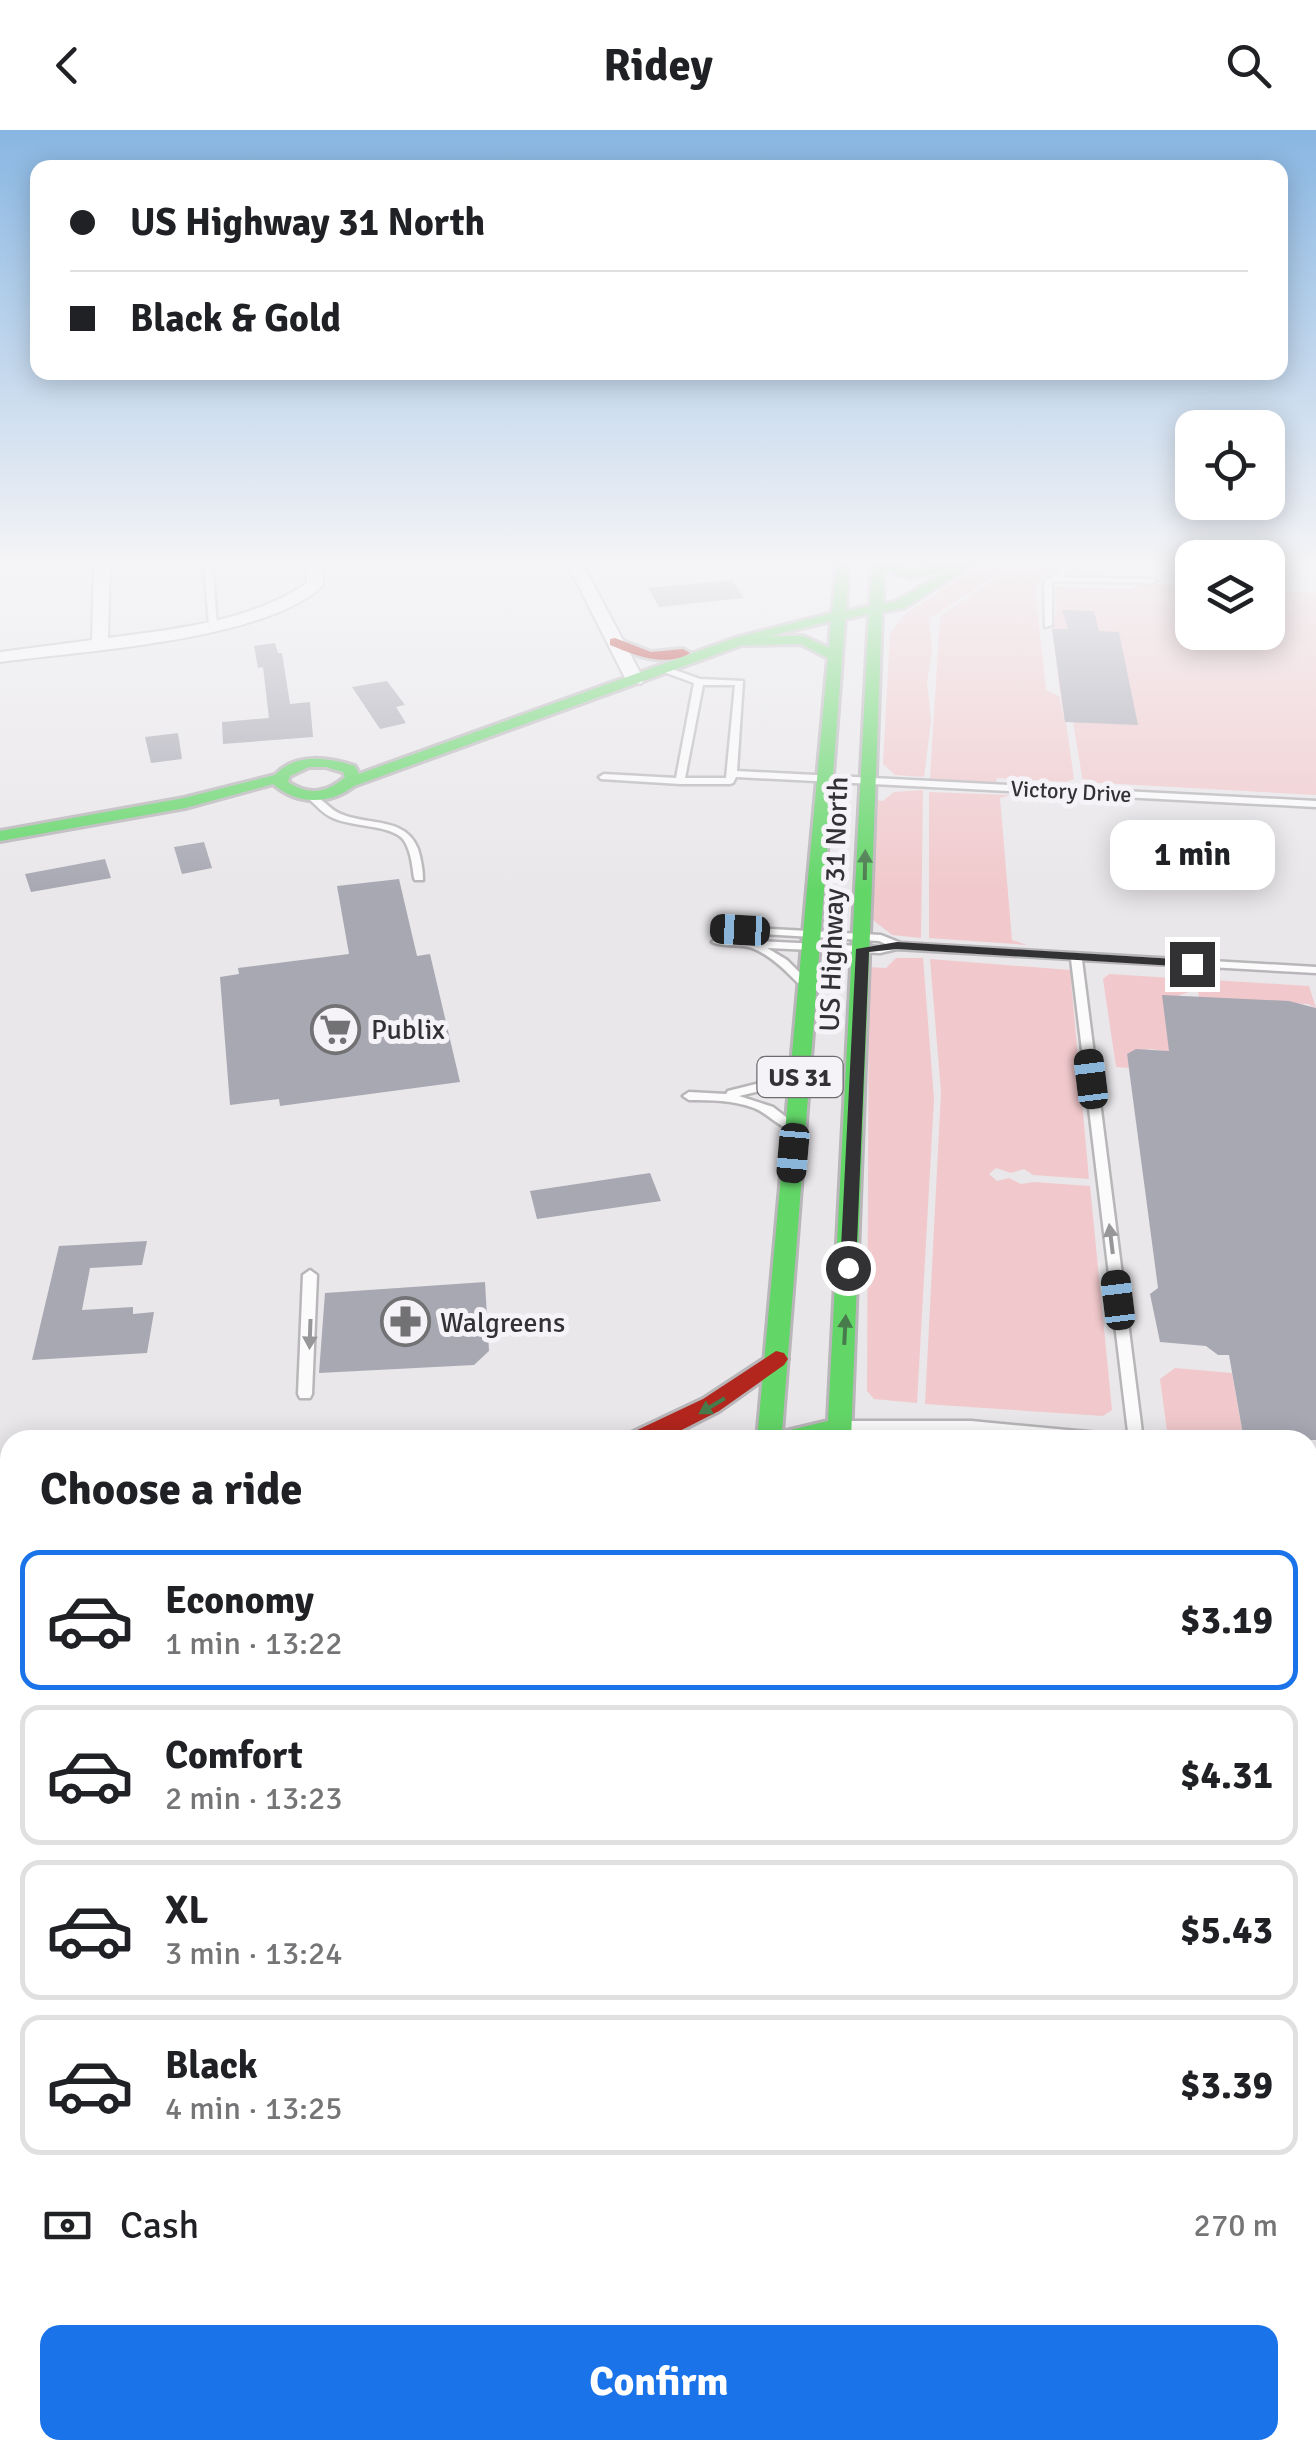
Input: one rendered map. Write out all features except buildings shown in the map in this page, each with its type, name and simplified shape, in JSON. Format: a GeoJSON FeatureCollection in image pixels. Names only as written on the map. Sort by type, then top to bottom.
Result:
{"type":"FeatureCollection","features":[{"type":"Feature","properties":{"kind":"main road"},"geometry":{"type":"LineString","coordinates":[[185,802],[265,793],[305,796],[657,672]]}},
{"type":"Feature","properties":{"kind":"main road","name":"US Highway 31 North"},"geometry":{"type":"LineString","coordinates":[[770,1430],[836,672]]}},
{"type":"Feature","properties":{"kind":"main road","name":"US Highway 31 North"},"geometry":{"type":"LineString","coordinates":[[840,1430],[872,672]]}},
{"type":"Feature","properties":{"kind":"main road"},"geometry":{"type":"LineString","coordinates":[[0,836],[185,802],[280,778],[289,769],[307,763],[345,780]]}},
{"type":"Feature","properties":{"kind":"main road"},"geometry":{"type":"LineString","coordinates":[[280,778],[283,788],[305,796]]}},
{"type":"Feature","properties":{"kind":"main road"},"geometry":{"type":"LineString","coordinates":[[667,1430],[710,1408],[776,1359]]}},
{"type":"Feature","properties":{"kind":"street"},"geometry":{"type":"LineString","coordinates":[[631,672],[635,680]]}},
{"type":"Feature","properties":{"kind":"lane"},"geometry":{"type":"LineString","coordinates":[[671,672],[699,682],[741,685],[732,774]]}},
{"type":"Feature","properties":{"kind":"lane"},"geometry":{"type":"LineString","coordinates":[[680,782],[699,682]]}},
{"type":"Feature","properties":{"kind":"lane","name":"Victory Drive"},"geometry":{"type":"LineString","coordinates":[[604,777],[720,783],[730,781],[732,774],[1316,804]]}},
{"type":"Feature","properties":{"kind":"lane"},"geometry":{"type":"LineString","coordinates":[[345,780],[342,805],[362,822]]}},
{"type":"Feature","properties":{"kind":"lane"},"geometry":{"type":"LineString","coordinates":[[305,796],[336,816],[391,827],[411,840],[416,848],[420,878]]}},
{"type":"Feature","properties":{"kind":"lane"},"geometry":{"type":"LineString","coordinates":[[807,988],[784,962],[751,944],[718,936],[789,924],[816,891]]}},
{"type":"Feature","properties":{"kind":"lane"},"geometry":{"type":"LineString","coordinates":[[762,931],[810,940]]}},
{"type":"Feature","properties":{"kind":"lane"},"geometry":{"type":"LineString","coordinates":[[751,944],[810,940],[1316,970]]}},
{"type":"Feature","properties":{"kind":"lane"},"geometry":{"type":"LineString","coordinates":[[1076,956],[1135,1430]]}},
{"type":"Feature","properties":{"kind":"lane"},"geometry":{"type":"LineString","coordinates":[[712,1096],[764,1086],[801,1062]]}},
{"type":"Feature","properties":{"kind":"lane"},"geometry":{"type":"LineString","coordinates":[[690,1096],[761,1105],[795,1131]]}},
{"type":"Feature","properties":{"kind":"lane"},"geometry":{"type":"LineString","coordinates":[[305,1394],[310,1274]]}},
{"type":"Feature","properties":{"kind":"lane"},"geometry":{"type":"LineString","coordinates":[[906,1430],[971,1427],[1003,1430]]}},
{"type":"Feature","properties":{"kind":"shaded area"},"geometry":{"type":"Polygon","coordinates":[[[888,672],[929,672],[931,721],[924,777],[895,775],[883,764],[888,672]]]}},
{"type":"Feature","properties":{"kind":"shaded area"},"geometry":{"type":"Polygon","coordinates":[[[937,672],[1044,672],[1046,690],[1059,696],[1064,722],[1058,672],[1316,672],[1316,795],[1083,782],[1073,722],[1066,722],[1074,779],[1066,782],[997,778],[996,782],[930,779],[937,672]]]}},
{"type":"Feature","properties":{"kind":"shaded area"},"geometry":{"type":"Polygon","coordinates":[[[923,790],[921,938],[892,935],[873,920],[877,800],[883,801],[894,792],[923,790]]]}},
{"type":"Feature","properties":{"kind":"shaded area"},"geometry":{"type":"Polygon","coordinates":[[[929,792],[1010,795],[1000,798],[1012,940],[1027,945],[929,938],[929,792]]]}},
{"type":"Feature","properties":{"kind":"shaded area"},"geometry":{"type":"Polygon","coordinates":[[[896,958],[923,958],[934,1099],[917,1403],[874,1399],[867,1391],[869,967],[886,968],[896,958]]]}},
{"type":"Feature","properties":{"kind":"shaded area"},"geometry":{"type":"Polygon","coordinates":[[[930,959],[1070,970],[1089,1179],[1033,1175],[1024,1169],[1011,1173],[996,1168],[989,1174],[997,1181],[1009,1178],[1021,1184],[1090,1186],[1112,1410],[1103,1416],[925,1404],[941,1092],[930,959]]]}},
{"type":"Feature","properties":{"kind":"shaded area"},"geometry":{"type":"Polygon","coordinates":[[[1109,974],[1189,979],[1192,991],[1163,1001],[1172,1052],[1150,1049],[1127,1054],[1129,1068],[1116,1067],[1103,979],[1109,974]]]}},
{"type":"Feature","properties":{"kind":"shaded area"},"geometry":{"type":"Polygon","coordinates":[[[1196,979],[1309,986],[1316,1008],[1308,1004],[1199,998],[1196,979]]]}},
{"type":"Feature","properties":{"kind":"shaded area"},"geometry":{"type":"Polygon","coordinates":[[[1175,1368],[1232,1373],[1242,1430],[1167,1430],[1160,1379],[1175,1368]]]}},
{"type":"Feature","properties":{"kind":"traffic: fast"},"geometry":{"type":"LineString","coordinates":[[351,782],[655,672]]}},
{"type":"Feature","properties":{"kind":"traffic: fast"},"geometry":{"type":"LineString","coordinates":[[770,1430],[834,672]]}},
{"type":"Feature","properties":{"kind":"traffic: fast"},"geometry":{"type":"LineString","coordinates":[[839,1430],[873,672]]}},
{"type":"Feature","properties":{"kind":"traffic: fast"},"geometry":{"type":"LineString","coordinates":[[327,762],[350,769],[353,778],[337,791],[308,796],[280,783],[283,773],[307,763],[327,762]]}},
{"type":"Feature","properties":{"kind":"traffic: fast"},"geometry":{"type":"LineString","coordinates":[[0,836],[185,803],[280,778]]}},
{"type":"Feature","properties":{"kind":"traffic: fast"},"geometry":{"type":"LineString","coordinates":[[828,1430],[840,1427]]}},
{"type":"Feature","properties":{"kind":"traffic: jam"},"geometry":{"type":"LineString","coordinates":[[660,1430],[711,1405],[776,1359]]}},
{"type":"Feature","properties":{"kind":"place","name":"Publix"},"geometry":{"type":"Point","coordinates":[336,1029]}},
{"type":"Feature","properties":{"kind":"place","name":"Walgreens"},"geometry":{"type":"Point","coordinates":[405,1322]}},
{"type":"Feature","properties":{"kind":"route"},"geometry":{"type":"LineString","coordinates":[[848,1268],[863,949],[897,946],[1192,964]]}}]}
